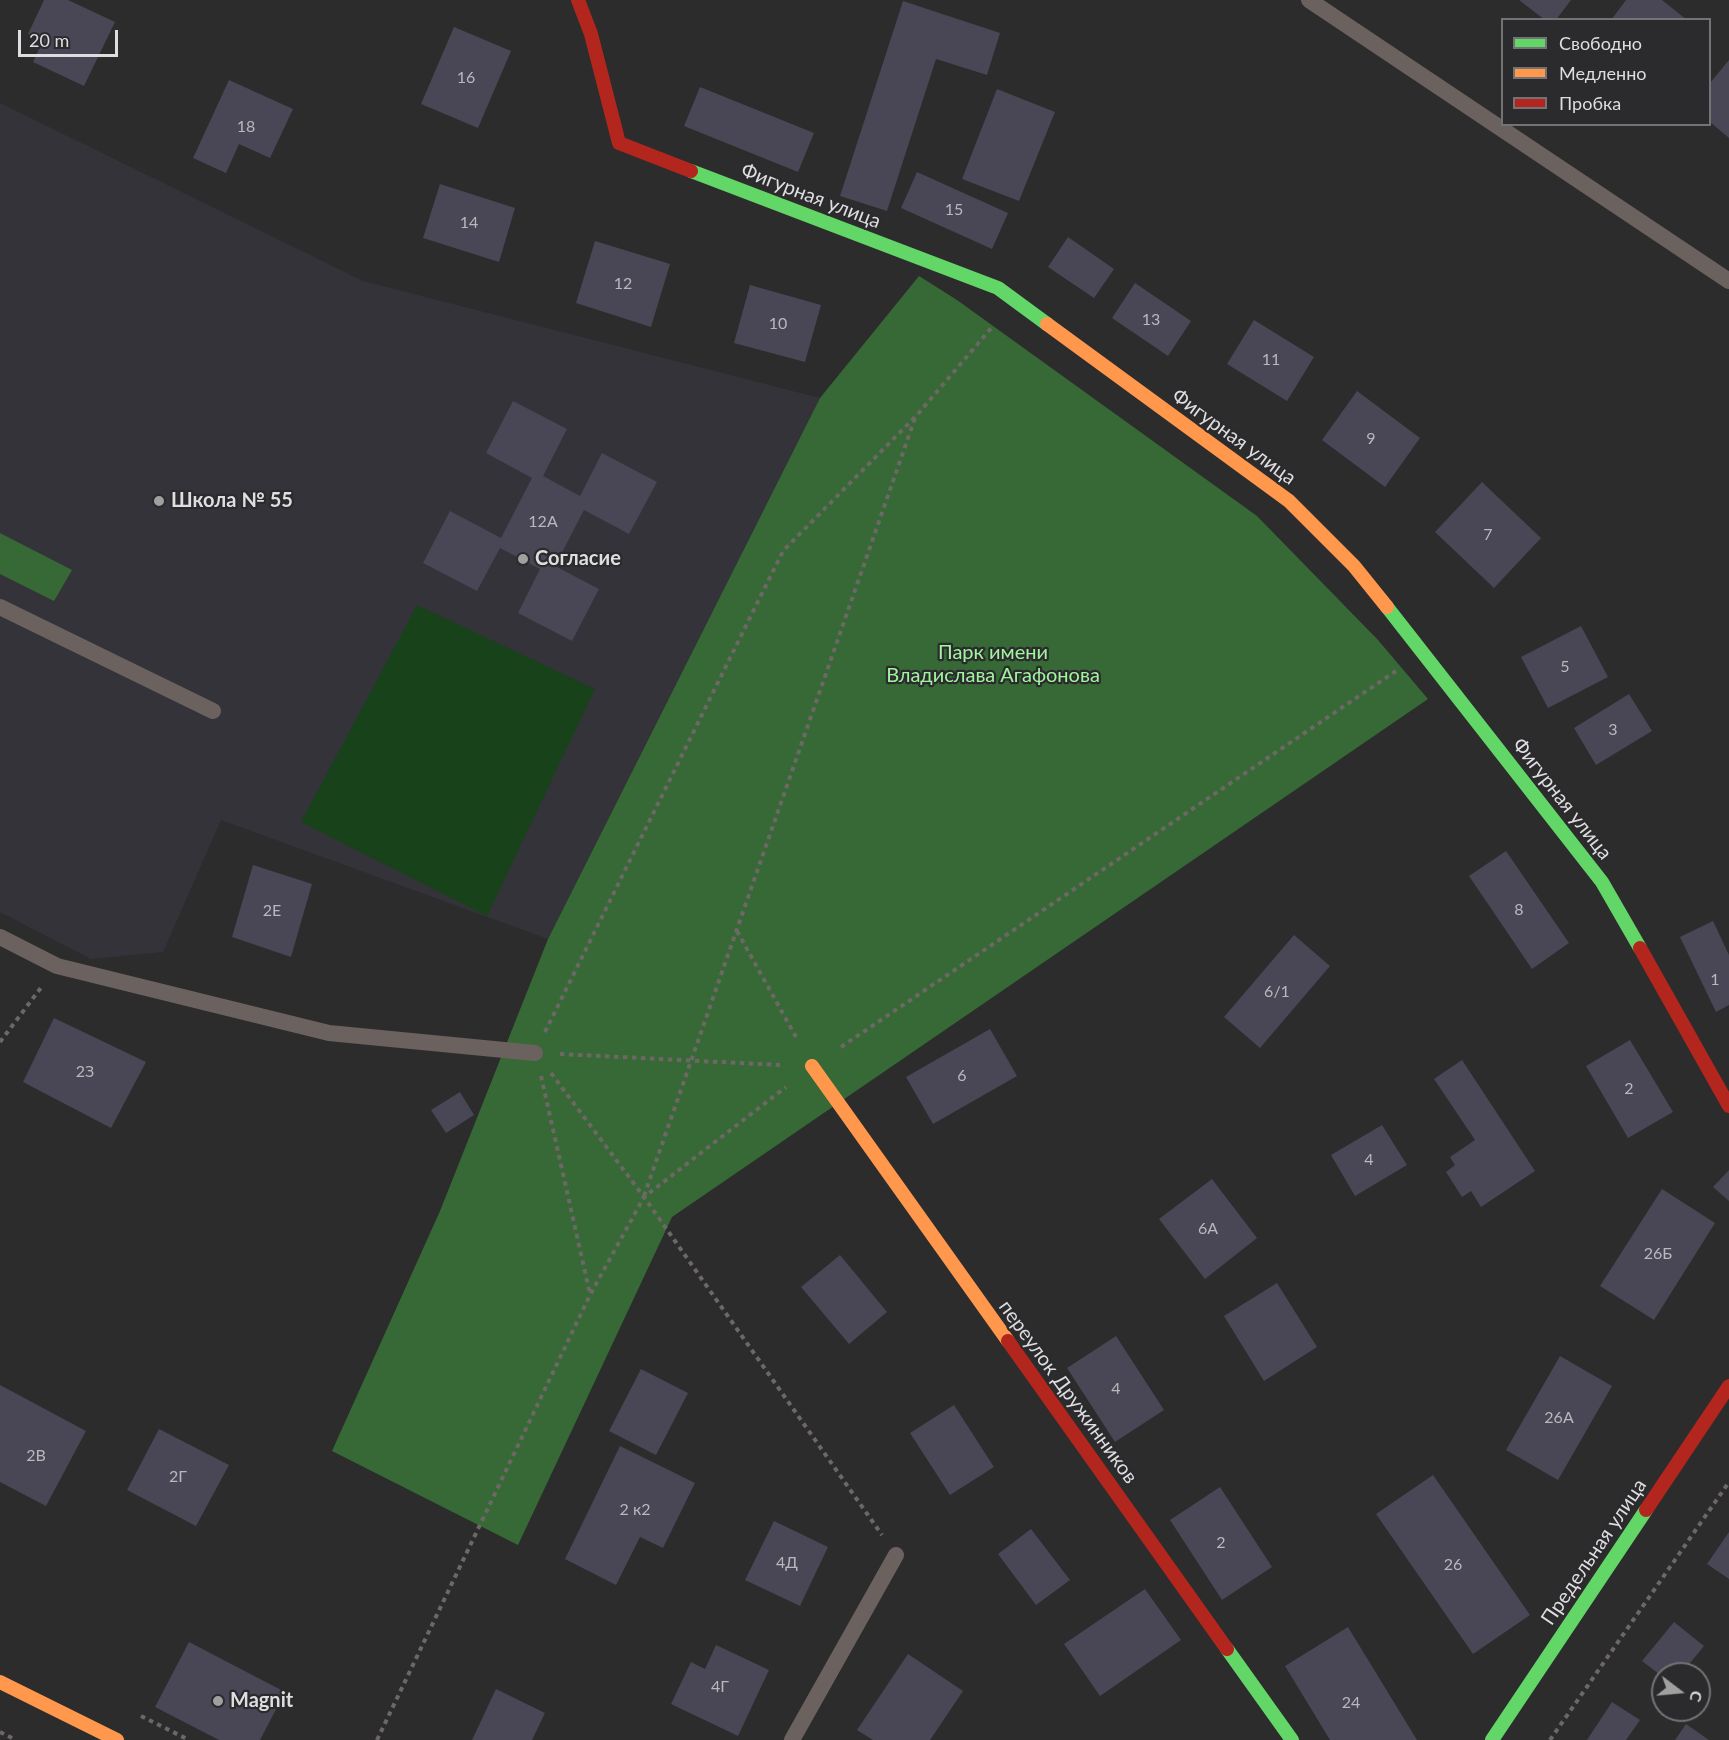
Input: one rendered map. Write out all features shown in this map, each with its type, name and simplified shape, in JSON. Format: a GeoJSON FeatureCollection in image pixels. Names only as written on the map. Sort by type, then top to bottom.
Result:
{"type":"FeatureCollection","features":[{"type":"Feature","properties":{"kind":"street","name":"Фигурная улица"},"geometry":{"type":"LineString","coordinates":[[578,0],[591,34],[619,143],[998,288],[1288,501],[1354,566],[1602,882],[1729,1106]]}},
{"type":"Feature","properties":{"kind":"street","name":"переулок Дружинников"},"geometry":{"type":"LineString","coordinates":[[812,1066],[1293,1740]]}},
{"type":"Feature","properties":{"kind":"street","name":"Предельная улица"},"geometry":{"type":"LineString","coordinates":[[1492,1740],[1729,1386]]}},
{"type":"Feature","properties":{"kind":"street"},"geometry":{"type":"LineString","coordinates":[[0,1682],[117,1740]]}},
{"type":"Feature","properties":{"kind":"lane"},"geometry":{"type":"LineString","coordinates":[[1309,0],[1729,281]]}},
{"type":"Feature","properties":{"kind":"lane"},"geometry":{"type":"LineString","coordinates":[[0,607],[213,711]]}},
{"type":"Feature","properties":{"kind":"lane"},"geometry":{"type":"LineString","coordinates":[[0,937],[57,966],[329,1033],[535,1053]]}},
{"type":"Feature","properties":{"kind":"lane"},"geometry":{"type":"LineString","coordinates":[[792,1740],[896,1555]]}},
{"type":"Feature","properties":{"kind":"path"},"geometry":{"type":"LineString","coordinates":[[591,1295],[535,1053],[783,552],[916,415],[1014,300]]}},
{"type":"Feature","properties":{"kind":"path"},"geometry":{"type":"LineString","coordinates":[[644,1197],[916,415]]}},
{"type":"Feature","properties":{"kind":"path"},"geometry":{"type":"LineString","coordinates":[[737,931],[812,1066]]}},
{"type":"Feature","properties":{"kind":"path"},"geometry":{"type":"LineString","coordinates":[[0,1042],[57,966]]}},
{"type":"Feature","properties":{"kind":"path"},"geometry":{"type":"LineString","coordinates":[[535,1053],[812,1066]]}},
{"type":"Feature","properties":{"kind":"path"},"geometry":{"type":"LineString","coordinates":[[535,1053],[644,1197],[896,1555]]}},
{"type":"Feature","properties":{"kind":"path"},"geometry":{"type":"LineString","coordinates":[[1550,1740],[1729,1482]]}},
{"type":"Feature","properties":{"kind":"path"},"geometry":{"type":"LineString","coordinates":[[0,1732],[16,1740]]}},
{"type":"Feature","properties":{"kind":"shaded area"},"geometry":{"type":"Polygon","coordinates":[[[0,103],[363,281],[820,398],[548,939],[221,820],[163,952],[91,959],[0,912],[0,103]]]}},
{"type":"Feature","properties":{"kind":"green space","name":"Парк имени Владислава Агафонова"},"geometry":{"type":"Polygon","coordinates":[[[919,276],[957,300],[1257,516],[1378,640],[1428,699],[672,1217],[518,1545],[332,1451],[440,1211],[548,939],[820,398],[919,276]]]}},
{"type":"Feature","properties":{"kind":"green space"},"geometry":{"type":"Polygon","coordinates":[[[0,533],[72,570],[54,601],[0,574],[0,533]]]}},
{"type":"Feature","properties":{"kind":"green space"},"geometry":{"type":"Polygon","coordinates":[[[417,605],[595,689],[487,916],[301,822],[417,605]]]}},
{"type":"Feature","properties":{"kind":"building"},"geometry":{"type":"Polygon","coordinates":[[[44,0],[68,0],[115,22],[84,86],[33,62],[43,40],[28,34],[44,0]]]}},
{"type":"Feature","properties":{"kind":"building"},"geometry":{"type":"Polygon","coordinates":[[[1519,0],[1571,0],[1558,18],[1542,18],[1519,0]]]}},
{"type":"Feature","properties":{"kind":"building"},"geometry":{"type":"Polygon","coordinates":[[[1626,0],[1662,0],[1684,18],[1612,18],[1626,0]]]}},
{"type":"Feature","properties":{"kind":"building"},"geometry":{"type":"Polygon","coordinates":[[[903,1],[1000,33],[987,75],[936,59],[887,211],[840,196],[903,1]]]}},
{"type":"Feature","properties":{"kind":"building"},"geometry":{"type":"Polygon","coordinates":[[[454,27],[511,51],[478,128],[421,104],[454,27]]]}},
{"type":"Feature","properties":{"kind":"building"},"geometry":{"type":"Polygon","coordinates":[[[1729,60],[1729,138],[1711,123],[1711,82],[1729,60]]]}},
{"type":"Feature","properties":{"kind":"building"},"geometry":{"type":"Polygon","coordinates":[[[229,80],[293,109],[270,158],[239,144],[226,173],[193,158],[229,80]]]}},
{"type":"Feature","properties":{"kind":"building"},"geometry":{"type":"Polygon","coordinates":[[[700,87],[814,133],[798,172],[684,126],[700,87]]]}},
{"type":"Feature","properties":{"kind":"building"},"geometry":{"type":"Polygon","coordinates":[[[997,89],[1055,112],[1019,201],[962,179],[997,89]]]}},
{"type":"Feature","properties":{"kind":"building"},"geometry":{"type":"Polygon","coordinates":[[[917,172],[1008,213],[992,249],[901,208],[917,172]]]}},
{"type":"Feature","properties":{"kind":"building"},"geometry":{"type":"Polygon","coordinates":[[[440,184],[515,208],[499,262],[423,238],[440,184]]]}},
{"type":"Feature","properties":{"kind":"building"},"geometry":{"type":"Polygon","coordinates":[[[1068,237],[1114,269],[1094,298],[1048,267],[1068,237]]]}},
{"type":"Feature","properties":{"kind":"building"},"geometry":{"type":"Polygon","coordinates":[[[595,241],[670,264],[651,327],[576,303],[595,241]]]}},
{"type":"Feature","properties":{"kind":"building"},"geometry":{"type":"Polygon","coordinates":[[[1135,283],[1191,321],[1168,356],[1112,318],[1135,283]]]}},
{"type":"Feature","properties":{"kind":"building"},"geometry":{"type":"Polygon","coordinates":[[[750,285],[821,305],[805,362],[734,343],[750,285]]]}},
{"type":"Feature","properties":{"kind":"building"},"geometry":{"type":"Polygon","coordinates":[[[1254,320],[1314,357],[1287,401],[1227,364],[1254,320]]]}},
{"type":"Feature","properties":{"kind":"building"},"geometry":{"type":"Polygon","coordinates":[[[1357,391],[1420,438],[1385,487],[1322,440],[1357,391]]]}},
{"type":"Feature","properties":{"kind":"building"},"geometry":{"type":"Polygon","coordinates":[[[513,401],[567,429],[543,476],[580,496],[602,453],[657,482],[629,534],[584,510],[555,566],[599,589],[572,641],[518,613],[540,569],[500,548],[477,591],[423,563],[450,511],[501,538],[532,478],[486,453],[513,401]]]}},
{"type":"Feature","properties":{"kind":"building"},"geometry":{"type":"Polygon","coordinates":[[[1482,482],[1541,538],[1494,588],[1435,532],[1482,482]]]}},
{"type":"Feature","properties":{"kind":"building"},"geometry":{"type":"Polygon","coordinates":[[[1581,626],[1608,677],[1548,708],[1521,657],[1581,626]]]}},
{"type":"Feature","properties":{"kind":"building"},"geometry":{"type":"Polygon","coordinates":[[[1629,694],[1652,731],[1596,765],[1574,728],[1629,694]]]}},
{"type":"Feature","properties":{"kind":"building"},"geometry":{"type":"Polygon","coordinates":[[[1506,851],[1569,943],[1532,969],[1469,876],[1506,851]]]}},
{"type":"Feature","properties":{"kind":"building"},"geometry":{"type":"Polygon","coordinates":[[[253,865],[312,884],[291,957],[232,937],[253,865]]]}},
{"type":"Feature","properties":{"kind":"building"},"geometry":{"type":"Polygon","coordinates":[[[1713,921],[1729,955],[1729,1005],[1716,1012],[1680,937],[1713,921]]]}},
{"type":"Feature","properties":{"kind":"building"},"geometry":{"type":"Polygon","coordinates":[[[1294,935],[1330,966],[1260,1048],[1224,1017],[1294,935]]]}},
{"type":"Feature","properties":{"kind":"building"},"geometry":{"type":"Polygon","coordinates":[[[54,1018],[146,1062],[111,1128],[23,1082],[54,1018]]]}},
{"type":"Feature","properties":{"kind":"building"},"geometry":{"type":"Polygon","coordinates":[[[990,1029],[1017,1076],[933,1124],[906,1077],[990,1029]]]}},
{"type":"Feature","properties":{"kind":"building"},"geometry":{"type":"Polygon","coordinates":[[[1630,1040],[1673,1112],[1628,1138],[1586,1066],[1630,1040]]]}},
{"type":"Feature","properties":{"kind":"building"},"geometry":{"type":"Polygon","coordinates":[[[1462,1060],[1535,1171],[1481,1207],[1471,1191],[1462,1197],[1446,1172],[1455,1165],[1450,1157],[1475,1140],[1434,1079],[1462,1060]]]}},
{"type":"Feature","properties":{"kind":"building"},"geometry":{"type":"Polygon","coordinates":[[[460,1092],[474,1115],[446,1133],[431,1110],[460,1092]]]}},
{"type":"Feature","properties":{"kind":"building"},"geometry":{"type":"Polygon","coordinates":[[[1382,1125],[1407,1165],[1355,1196],[1331,1155],[1382,1125]]]}},
{"type":"Feature","properties":{"kind":"building"},"geometry":{"type":"Polygon","coordinates":[[[1729,1170],[1729,1201],[1713,1187],[1729,1170]]]}},
{"type":"Feature","properties":{"kind":"building"},"geometry":{"type":"Polygon","coordinates":[[[1212,1179],[1257,1238],[1205,1279],[1159,1219],[1212,1179]]]}},
{"type":"Feature","properties":{"kind":"building"},"geometry":{"type":"Polygon","coordinates":[[[1662,1189],[1715,1223],[1654,1320],[1600,1286],[1662,1189]]]}},
{"type":"Feature","properties":{"kind":"building"},"geometry":{"type":"Polygon","coordinates":[[[840,1255],[887,1312],[849,1344],[801,1287],[840,1255]]]}},
{"type":"Feature","properties":{"kind":"building"},"geometry":{"type":"Polygon","coordinates":[[[1277,1283],[1317,1347],[1264,1381],[1224,1316],[1277,1283]]]}},
{"type":"Feature","properties":{"kind":"building"},"geometry":{"type":"Polygon","coordinates":[[[1116,1336],[1164,1410],[1115,1442],[1067,1368],[1116,1336]]]}},
{"type":"Feature","properties":{"kind":"building"},"geometry":{"type":"Polygon","coordinates":[[[1560,1356],[1612,1386],[1558,1480],[1506,1450],[1560,1356]]]}},
{"type":"Feature","properties":{"kind":"building"},"geometry":{"type":"Polygon","coordinates":[[[641,1369],[688,1393],[656,1455],[609,1431],[641,1369]]]}},
{"type":"Feature","properties":{"kind":"building"},"geometry":{"type":"Polygon","coordinates":[[[0,1385],[86,1431],[46,1506],[0,1482],[0,1385]]]}},
{"type":"Feature","properties":{"kind":"building"},"geometry":{"type":"Polygon","coordinates":[[[954,1405],[994,1467],[950,1495],[910,1433],[954,1405]]]}},
{"type":"Feature","properties":{"kind":"building"},"geometry":{"type":"Polygon","coordinates":[[[159,1429],[229,1465],[196,1526],[127,1490],[159,1429]]]}},
{"type":"Feature","properties":{"kind":"building"},"geometry":{"type":"Polygon","coordinates":[[[620,1446],[695,1483],[663,1548],[640,1537],[616,1585],[565,1559],[620,1446]]]}},
{"type":"Feature","properties":{"kind":"building"},"geometry":{"type":"Polygon","coordinates":[[[1433,1475],[1530,1615],[1473,1654],[1376,1514],[1433,1475]]]}},
{"type":"Feature","properties":{"kind":"building"},"geometry":{"type":"Polygon","coordinates":[[[1220,1487],[1272,1567],[1222,1600],[1170,1520],[1220,1487]]]}},
{"type":"Feature","properties":{"kind":"building"},"geometry":{"type":"Polygon","coordinates":[[[774,1521],[828,1547],[800,1606],[745,1580],[774,1521]]]}},
{"type":"Feature","properties":{"kind":"building"},"geometry":{"type":"Polygon","coordinates":[[[1031,1529],[1070,1580],[1036,1605],[998,1554],[1031,1529]]]}},
{"type":"Feature","properties":{"kind":"building"},"geometry":{"type":"Polygon","coordinates":[[[1729,1532],[1729,1579],[1707,1564],[1729,1532]]]}},
{"type":"Feature","properties":{"kind":"building"},"geometry":{"type":"Polygon","coordinates":[[[1145,1589],[1181,1640],[1100,1696],[1064,1644],[1145,1589]]]}},
{"type":"Feature","properties":{"kind":"building"},"geometry":{"type":"Polygon","coordinates":[[[1674,1622],[1704,1646],[1691,1662],[1651,1662],[1651,1668],[1642,1661],[1674,1622]]]}},
{"type":"Feature","properties":{"kind":"building"},"geometry":{"type":"Polygon","coordinates":[[[1348,1627],[1417,1740],[1330,1740],[1285,1666],[1348,1627]]]}},
{"type":"Feature","properties":{"kind":"building"},"geometry":{"type":"Polygon","coordinates":[[[189,1642],[285,1692],[260,1740],[219,1740],[155,1707],[189,1642]]]}},
{"type":"Feature","properties":{"kind":"building"},"geometry":{"type":"Polygon","coordinates":[[[716,1645],[769,1670],[738,1736],[671,1704],[691,1662],[705,1669],[716,1645]]]}},
{"type":"Feature","properties":{"kind":"building"},"geometry":{"type":"Polygon","coordinates":[[[908,1654],[963,1691],[930,1740],[873,1740],[857,1730],[908,1654]]]}},
{"type":"Feature","properties":{"kind":"building"},"geometry":{"type":"Polygon","coordinates":[[[496,1689],[545,1713],[532,1740],[472,1740],[496,1689]]]}},
{"type":"Feature","properties":{"kind":"building"},"geometry":{"type":"Polygon","coordinates":[[[1612,1702],[1640,1720],[1626,1740],[1587,1740],[1612,1702]]]}},
{"type":"Feature","properties":{"kind":"building"},"geometry":{"type":"Polygon","coordinates":[[[1686,1724],[1709,1740],[1675,1740],[1686,1724]]]}},
{"type":"Feature","properties":{"kind":"traffic: fast"},"geometry":{"type":"LineString","coordinates":[[691,171],[998,288],[1047,324]]}},
{"type":"Feature","properties":{"kind":"traffic: fast"},"geometry":{"type":"LineString","coordinates":[[1387,607],[1602,882],[1640,948]]}},
{"type":"Feature","properties":{"kind":"traffic: fast"},"geometry":{"type":"LineString","coordinates":[[1492,1740],[1646,1510]]}},
{"type":"Feature","properties":{"kind":"traffic: fast"},"geometry":{"type":"LineString","coordinates":[[1227,1649],[1292,1740]]}},
{"type":"Feature","properties":{"kind":"traffic: slow"},"geometry":{"type":"LineString","coordinates":[[1047,324],[1289,501],[1354,566],[1387,607]]}},
{"type":"Feature","properties":{"kind":"traffic: slow"},"geometry":{"type":"LineString","coordinates":[[812,1066],[1008,1341]]}},
{"type":"Feature","properties":{"kind":"traffic: slow"},"geometry":{"type":"LineString","coordinates":[[0,1682],[117,1740]]}},
{"type":"Feature","properties":{"kind":"traffic: jam"},"geometry":{"type":"LineString","coordinates":[[578,0],[591,34],[619,143],[691,171]]}},
{"type":"Feature","properties":{"kind":"traffic: jam"},"geometry":{"type":"LineString","coordinates":[[1640,948],[1729,1106]]}},
{"type":"Feature","properties":{"kind":"traffic: jam"},"geometry":{"type":"LineString","coordinates":[[1008,1341],[1227,1649]]}},
{"type":"Feature","properties":{"kind":"traffic: jam"},"geometry":{"type":"LineString","coordinates":[[1646,1510],[1729,1386]]}},
{"type":"Feature","properties":{"kind":"place","name":"Школа № 55"},"geometry":{"type":"Point","coordinates":[159,501]}},
{"type":"Feature","properties":{"kind":"place","name":"Согласие"},"geometry":{"type":"Point","coordinates":[523,559]}},
{"type":"Feature","properties":{"kind":"place","name":"Magnit"},"geometry":{"type":"Point","coordinates":[218,1701]}}]}
